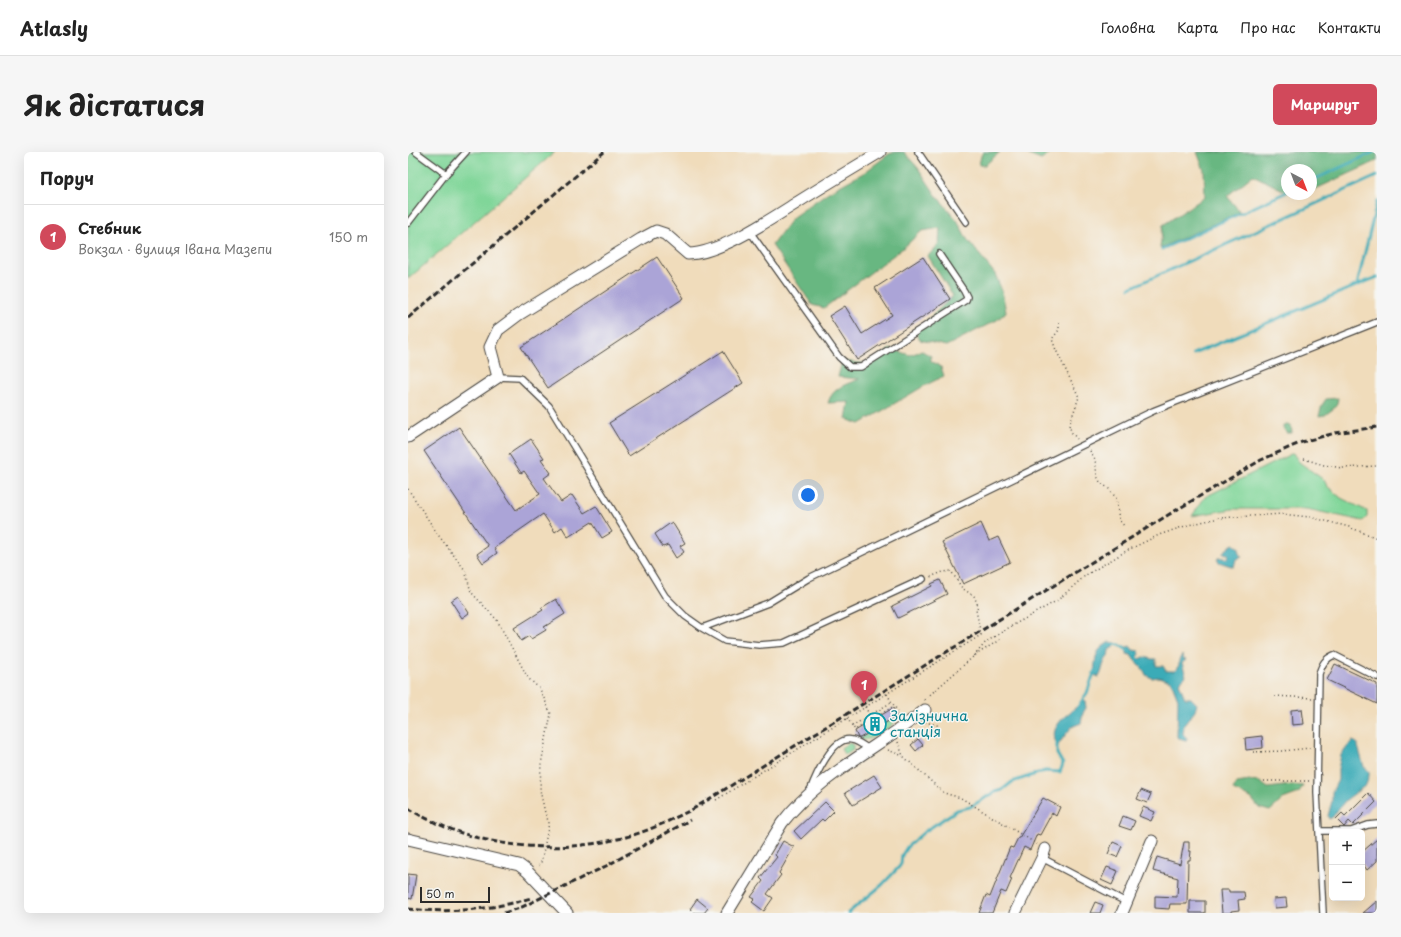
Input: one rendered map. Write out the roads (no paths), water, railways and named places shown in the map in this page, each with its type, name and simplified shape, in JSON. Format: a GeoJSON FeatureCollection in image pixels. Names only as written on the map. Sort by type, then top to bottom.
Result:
{"type":"FeatureCollection","features":[{"type":"Feature","properties":{"kind":"street"},"geometry":{"type":"LineString","coordinates":[[408,437],[498,377],[490,347],[498,330],[518,315],[641,239],[656,231],[665,234],[688,254],[697,254],[746,234],[880,152]]}},
{"type":"Feature","properties":{"kind":"street"},"geometry":{"type":"LineString","coordinates":[[727,913],[782,823],[792,810],[808,795],[895,731],[921,709]]}},
{"type":"Feature","properties":{"kind":"street"},"geometry":{"type":"LineString","coordinates":[[408,839],[518,864],[523,867],[567,913]]}},
{"type":"Feature","properties":{"kind":"street"},"geometry":{"type":"LineString","coordinates":[[1122,913],[1152,841]]}},
{"type":"Feature","properties":{"kind":"street"},"geometry":{"type":"LineString","coordinates":[[1015,913],[1043,853]]}},
{"type":"Feature","properties":{"kind":"lane"},"geometry":{"type":"LineString","coordinates":[[416,152],[446,174]]}},
{"type":"Feature","properties":{"kind":"lane"},"geometry":{"type":"LineString","coordinates":[[408,223],[446,174],[466,152]]}},
{"type":"Feature","properties":{"kind":"lane"},"geometry":{"type":"LineString","coordinates":[[918,152],[966,222]]}},
{"type":"Feature","properties":{"kind":"lane"},"geometry":{"type":"LineString","coordinates":[[746,234],[753,236],[839,357],[850,367],[861,367],[966,300],[967,297],[964,291],[940,254]]}},
{"type":"Feature","properties":{"kind":"lane"},"geometry":{"type":"LineString","coordinates":[[702,628],[768,604],[809,578],[1153,411],[1377,322]]}},
{"type":"Feature","properties":{"kind":"lane"},"geometry":{"type":"LineString","coordinates":[[498,377],[520,378],[549,406],[665,596],[685,616],[702,628],[726,641],[759,645],[784,643],[924,579]]}},
{"type":"Feature","properties":{"kind":"lane"},"geometry":{"type":"LineString","coordinates":[[1323,913],[1317,780],[1319,674],[1322,665],[1328,658],[1334,655],[1377,677]]}},
{"type":"Feature","properties":{"kind":"lane"},"geometry":{"type":"LineString","coordinates":[[808,795],[819,768],[840,742],[851,739],[872,747]]}},
{"type":"Feature","properties":{"kind":"lane"},"geometry":{"type":"LineString","coordinates":[[1319,831],[1350,831],[1368,825],[1377,824]]}},
{"type":"Feature","properties":{"kind":"lane"},"geometry":{"type":"LineString","coordinates":[[1043,853],[1126,902]]}},
{"type":"Feature","properties":{"kind":"water"},"geometry":{"type":"Polygon","coordinates":[[[1233,544],[1239,548],[1239,554],[1242,557],[1236,559],[1234,567],[1217,560],[1219,557],[1227,559],[1229,555],[1222,553],[1233,544]]]}},
{"type":"Feature","properties":{"kind":"water"},"geometry":{"type":"Polygon","coordinates":[[[1109,642],[1116,643],[1115,646],[1109,650],[1108,657],[1099,677],[1094,675],[1096,657],[1102,647],[1109,642]]]}},
{"type":"Feature","properties":{"kind":"water"},"geometry":{"type":"Polygon","coordinates":[[[1130,646],[1133,650],[1139,651],[1140,654],[1138,657],[1140,659],[1144,657],[1156,659],[1156,666],[1163,666],[1166,671],[1175,671],[1179,665],[1179,660],[1182,655],[1183,659],[1186,660],[1182,663],[1186,676],[1179,683],[1185,698],[1191,698],[1197,704],[1195,711],[1184,725],[1183,734],[1187,738],[1186,741],[1177,737],[1178,699],[1171,681],[1159,677],[1152,678],[1146,675],[1131,655],[1127,654],[1127,647],[1130,646]]]}},
{"type":"Feature","properties":{"kind":"water"},"geometry":{"type":"Polygon","coordinates":[[[1085,700],[1086,708],[1083,713],[1081,723],[1072,727],[1058,746],[1054,732],[1057,726],[1061,720],[1085,700]]]}},
{"type":"Feature","properties":{"kind":"water"},"geometry":{"type":"Polygon","coordinates":[[[1352,741],[1357,743],[1364,767],[1369,771],[1369,776],[1366,785],[1346,800],[1333,817],[1329,819],[1328,816],[1332,801],[1332,792],[1338,780],[1338,769],[1341,755],[1352,741]]]}},
{"type":"Feature","properties":{"kind":"waterway"},"geometry":{"type":"LineString","coordinates":[[1317,178],[1374,152]]}},
{"type":"Feature","properties":{"kind":"waterway"},"geometry":{"type":"LineString","coordinates":[[1130,288],[1377,176]]}},
{"type":"Feature","properties":{"kind":"waterway"},"geometry":{"type":"LineString","coordinates":[[1162,249],[1281,195]]}},
{"type":"Feature","properties":{"kind":"waterway"},"geometry":{"type":"LineString","coordinates":[[1357,285],[1377,202]]}},
{"type":"Feature","properties":{"kind":"waterway"},"geometry":{"type":"LineString","coordinates":[[1193,354],[1377,277]]}},
{"type":"Feature","properties":{"kind":"waterway"},"geometry":{"type":"LineString","coordinates":[[1112,644],[1120,645],[1130,652]]}},
{"type":"Feature","properties":{"kind":"waterway"},"geometry":{"type":"LineString","coordinates":[[1076,710],[1087,693],[1095,670]]}},
{"type":"Feature","properties":{"kind":"waterway"},"geometry":{"type":"LineString","coordinates":[[848,913],[882,885],[899,867],[901,864],[902,855],[907,847],[924,832],[957,810],[970,807],[995,792],[1002,790],[1012,782],[1045,771],[1060,772],[1063,764],[1057,754],[1057,741]]}},
{"type":"Feature","properties":{"kind":"railway"},"geometry":{"type":"LineString","coordinates":[[408,318],[604,152]]}},
{"type":"Feature","properties":{"kind":"railway"},"geometry":{"type":"LineString","coordinates":[[408,808],[433,822],[459,832],[486,840],[514,845],[542,847],[570,846],[598,843],[635,835],[693,809],[1168,515],[1261,460],[1302,442],[1335,433],[1377,427]]}},
{"type":"Feature","properties":{"kind":"railway"},"geometry":{"type":"LineString","coordinates":[[504,913],[520,908],[606,866],[690,820]]}},
{"type":"Feature","properties":{"kind":"railway"},"geometry":{"type":"LineString","coordinates":[[408,909],[439,911],[470,910],[531,898]]}},
{"type":"Feature","properties":{"kind":"place","name":"Стебник"},"geometry":{"type":"Point","coordinates":[864,704]}},
{"type":"Feature","properties":{"kind":"place","name":"Залізнична станція"},"geometry":{"type":"Point","coordinates":[875,724]}}]}
